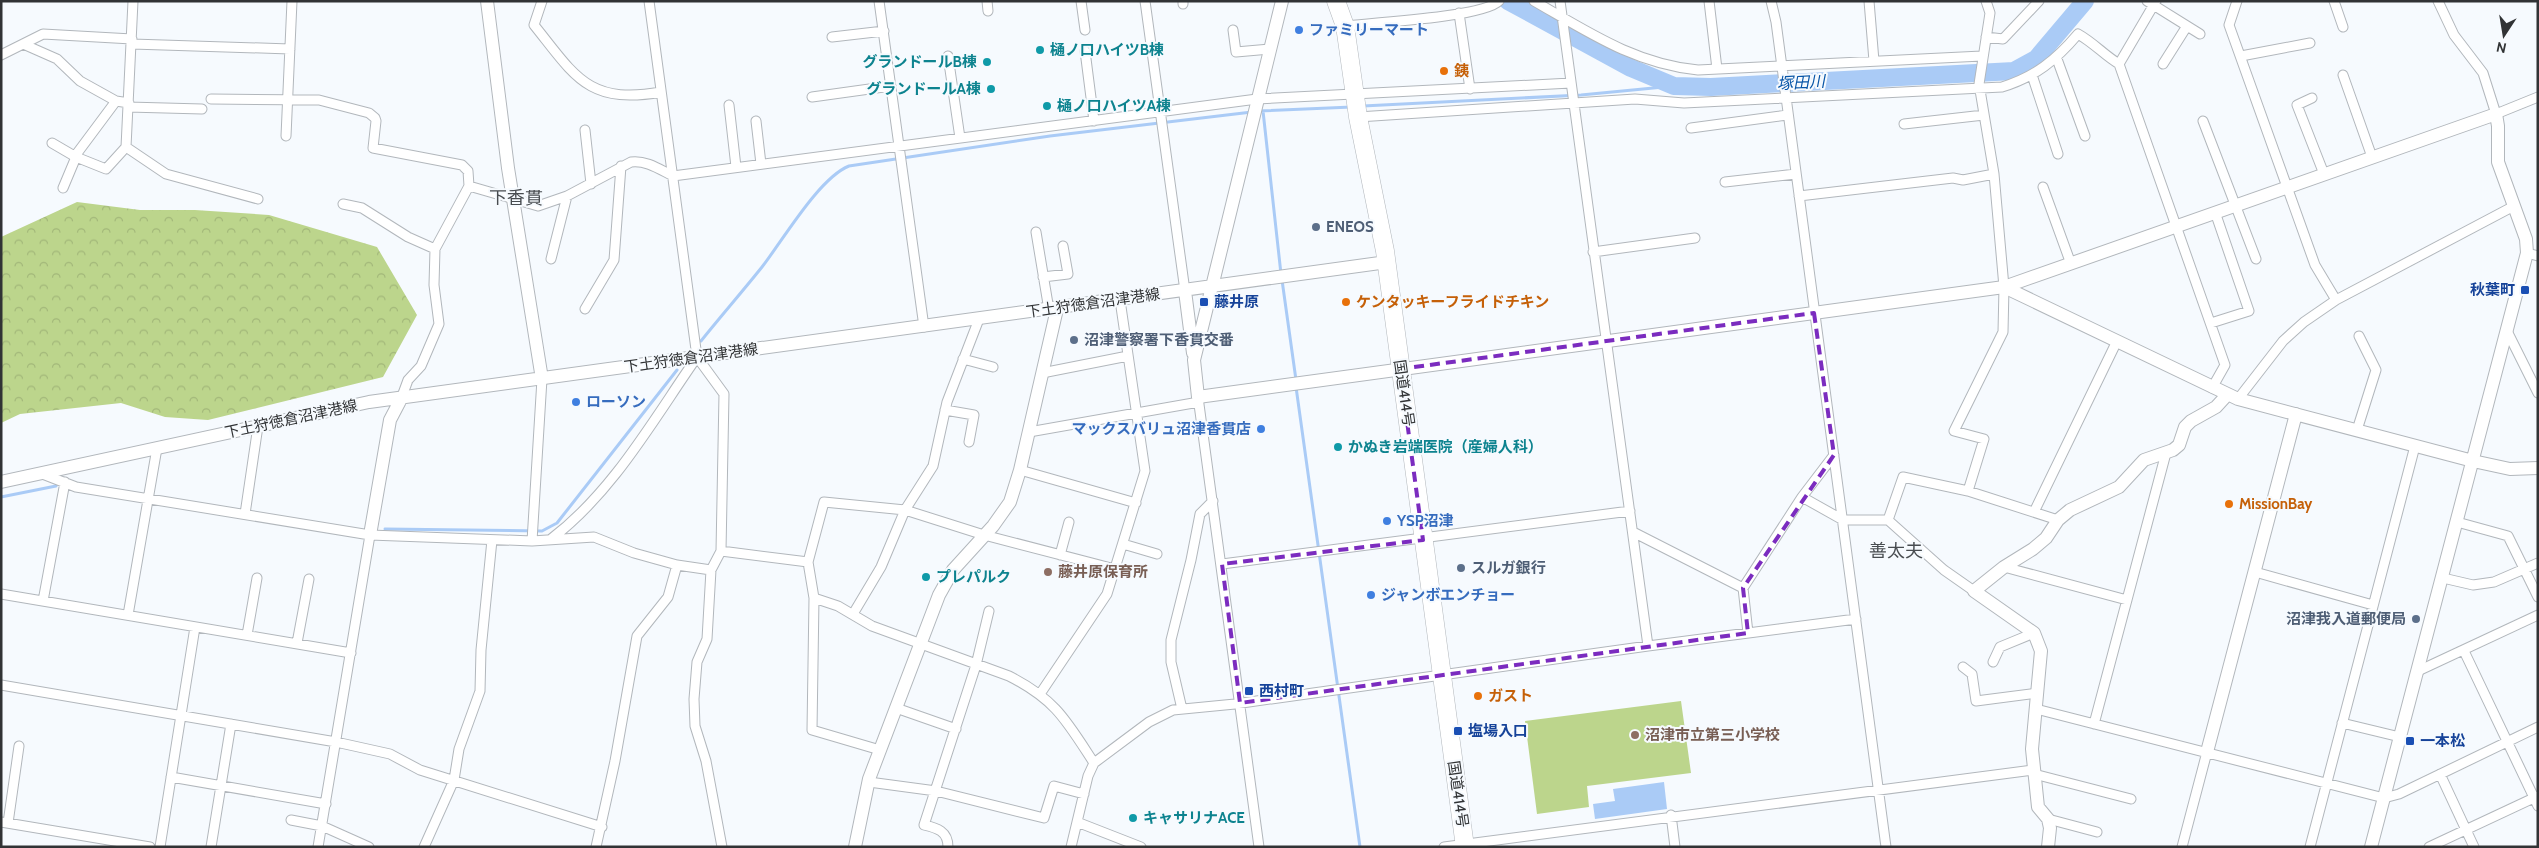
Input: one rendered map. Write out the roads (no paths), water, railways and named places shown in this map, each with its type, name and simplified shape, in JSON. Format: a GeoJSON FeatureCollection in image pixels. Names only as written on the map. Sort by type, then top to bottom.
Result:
{"type":"FeatureCollection","features":[{"type":"Feature","properties":{"kind":"highway","name":"国道414号"},"geometry":{"type":"LineString","coordinates":[[1336,1],[1345,26],[1358,117],[1387,262],[1465,845]]}},
{"type":"Feature","properties":{"kind":"street"},"geometry":{"type":"LineString","coordinates":[[52,143],[76,157],[106,169],[126,147],[133,1]]}},
{"type":"Feature","properties":{"kind":"street"},"geometry":{"type":"LineString","coordinates":[[286,136],[292,1]]}},
{"type":"Feature","properties":{"kind":"street"},"geometry":{"type":"LineString","coordinates":[[487,1],[513,199],[542,379],[532,541]]}},
{"type":"Feature","properties":{"kind":"street"},"geometry":{"type":"LineString","coordinates":[[542,1],[534,24],[580,81],[594,90],[626,96],[661,92]]}},
{"type":"Feature","properties":{"kind":"street"},"geometry":{"type":"LineString","coordinates":[[649,1],[697,357],[724,394],[721,552],[712,570],[707,639],[697,662],[694,699],[695,726],[706,761],[722,847]]}},
{"type":"Feature","properties":{"kind":"street"},"geometry":{"type":"LineString","coordinates":[[879,1],[924,327]]}},
{"type":"Feature","properties":{"kind":"street"},"geometry":{"type":"LineString","coordinates":[[986,1],[988,11]]}},
{"type":"Feature","properties":{"kind":"street"},"geometry":{"type":"LineString","coordinates":[[1081,1],[1085,30]]}},
{"type":"Feature","properties":{"kind":"street"},"geometry":{"type":"LineString","coordinates":[[1145,1],[1259,847]]}},
{"type":"Feature","properties":{"kind":"street"},"geometry":{"type":"LineString","coordinates":[[1194,360],[1282,1]]}},
{"type":"Feature","properties":{"kind":"street"},"geometry":{"type":"LineString","coordinates":[[1534,1],[1563,21],[1608,45],[1670,68],[1698,70],[1874,61],[1982,58]]}},
{"type":"Feature","properties":{"kind":"street"},"geometry":{"type":"LineString","coordinates":[[1560,1],[1648,646]]}},
{"type":"Feature","properties":{"kind":"street"},"geometry":{"type":"LineString","coordinates":[[1709,1],[1717,69]]}},
{"type":"Feature","properties":{"kind":"street"},"geometry":{"type":"LineString","coordinates":[[1771,1],[1844,520],[1886,847]]}},
{"type":"Feature","properties":{"kind":"street"},"geometry":{"type":"LineString","coordinates":[[1869,1],[1874,61]]}},
{"type":"Feature","properties":{"kind":"street"},"geometry":{"type":"LineString","coordinates":[[1968,491],[1984,439],[1954,430],[2003,332],[2004,287],[1994,174],[1979,86],[1990,13],[1986,1]]}},
{"type":"Feature","properties":{"kind":"street"},"geometry":{"type":"LineString","coordinates":[[1986,37],[2003,40],[2039,1]]}},
{"type":"Feature","properties":{"kind":"street"},"geometry":{"type":"LineString","coordinates":[[2237,1],[2229,25],[2289,186],[2315,265],[2336,300]]}},
{"type":"Feature","properties":{"kind":"street"},"geometry":{"type":"LineString","coordinates":[[2334,1],[2343,27]]}},
{"type":"Feature","properties":{"kind":"street"},"geometry":{"type":"LineString","coordinates":[[2371,847],[2507,331],[2532,255],[2498,162],[2496,114],[2483,73],[2454,35],[2438,1]]}},
{"type":"Feature","properties":{"kind":"street"},"geometry":{"type":"LineString","coordinates":[[1345,26],[1491,8],[1498,2]]}},
{"type":"Feature","properties":{"kind":"street"},"geometry":{"type":"LineString","coordinates":[[2119,64],[2152,3],[2200,34]]}},
{"type":"Feature","properties":{"kind":"street"},"geometry":{"type":"LineString","coordinates":[[1459,13],[1470,89]]}},
{"type":"Feature","properties":{"kind":"street"},"geometry":{"type":"LineString","coordinates":[[2163,64],[2186,26]]}},
{"type":"Feature","properties":{"kind":"street"},"geometry":{"type":"LineString","coordinates":[[1233,30],[1236,52],[1270,49]]}},
{"type":"Feature","properties":{"kind":"street"},"geometry":{"type":"LineString","coordinates":[[832,37],[884,31]]}},
{"type":"Feature","properties":{"kind":"street"},"geometry":{"type":"LineString","coordinates":[[1,55],[43,34],[132,41],[290,49]]}},
{"type":"Feature","properties":{"kind":"street"},"geometry":{"type":"LineString","coordinates":[[1358,117],[1635,100],[1684,102],[1979,86],[2002,87],[2032,75],[2057,59],[2078,34],[2098,46],[2104,55],[2119,64],[2225,365],[2212,388]]}},
{"type":"Feature","properties":{"kind":"street"},"geometry":{"type":"LineString","coordinates":[[2241,56],[2310,43]]}},
{"type":"Feature","properties":{"kind":"street"},"geometry":{"type":"LineString","coordinates":[[23,44],[57,59],[80,81],[116,101],[128,105],[202,109]]}},
{"type":"Feature","properties":{"kind":"street"},"geometry":{"type":"LineString","coordinates":[[1085,52],[1094,121]]}},
{"type":"Feature","properties":{"kind":"street"},"geometry":{"type":"LineString","coordinates":[[948,56],[960,138]]}},
{"type":"Feature","properties":{"kind":"street"},"geometry":{"type":"LineString","coordinates":[[2057,59],[2085,136]]}},
{"type":"Feature","properties":{"kind":"street"},"geometry":{"type":"LineString","coordinates":[[2032,75],[2058,154]]}},
{"type":"Feature","properties":{"kind":"street"},"geometry":{"type":"LineString","coordinates":[[2343,75],[2372,157]]}},
{"type":"Feature","properties":{"kind":"street"},"geometry":{"type":"LineString","coordinates":[[469,186],[538,206],[591,184],[621,166],[638,161],[672,176],[900,149],[960,138],[1257,99],[1355,96],[1571,83]]}},
{"type":"Feature","properties":{"kind":"street"},"geometry":{"type":"LineString","coordinates":[[812,97],[891,86]]}},
{"type":"Feature","properties":{"kind":"street"},"geometry":{"type":"LineString","coordinates":[[1029,432],[1198,399],[1290,384],[2004,287],[2496,114],[2538,97]]}},
{"type":"Feature","properties":{"kind":"street"},"geometry":{"type":"LineString","coordinates":[[2312,98],[2297,105],[2324,174]]}},
{"type":"Feature","properties":{"kind":"street"},"geometry":{"type":"LineString","coordinates":[[211,99],[318,100],[368,113],[376,122],[373,148],[462,165],[468,171],[469,186],[435,249],[434,285],[440,324],[421,366],[408,380],[390,420],[318,847]]}},
{"type":"Feature","properties":{"kind":"street"},"geometry":{"type":"LineString","coordinates":[[63,188],[76,157],[116,101]]}},
{"type":"Feature","properties":{"kind":"street"},"geometry":{"type":"LineString","coordinates":[[729,105],[736,167]]}},
{"type":"Feature","properties":{"kind":"street"},"geometry":{"type":"LineString","coordinates":[[1691,128],[1787,115]]}},
{"type":"Feature","properties":{"kind":"street"},"geometry":{"type":"LineString","coordinates":[[1904,124],[1984,115]]}},
{"type":"Feature","properties":{"kind":"street"},"geometry":{"type":"LineString","coordinates":[[756,121],[761,164]]}},
{"type":"Feature","properties":{"kind":"street"},"geometry":{"type":"LineString","coordinates":[[2203,121],[2237,205],[2256,259]]}},
{"type":"Feature","properties":{"kind":"street"},"geometry":{"type":"LineString","coordinates":[[585,130],[591,184]]}},
{"type":"Feature","properties":{"kind":"street"},"geometry":{"type":"LineString","coordinates":[[126,147],[166,174],[258,198]]}},
{"type":"Feature","properties":{"kind":"street"},"geometry":{"type":"LineString","coordinates":[[585,309],[614,260],[621,166]]}},
{"type":"Feature","properties":{"kind":"street"},"geometry":{"type":"LineString","coordinates":[[1725,182],[1796,174]]}},
{"type":"Feature","properties":{"kind":"street"},"geometry":{"type":"LineString","coordinates":[[1799,196],[1944,179],[1963,180],[1994,174]]}},
{"type":"Feature","properties":{"kind":"street"},"geometry":{"type":"LineString","coordinates":[[2043,187],[2071,264]]}},
{"type":"Feature","properties":{"kind":"street"},"geometry":{"type":"LineString","coordinates":[[551,259],[566,196]]}},
{"type":"Feature","properties":{"kind":"street"},"geometry":{"type":"LineString","coordinates":[[343,204],[362,208],[396,231],[435,249]]}},
{"type":"Feature","properties":{"kind":"street"},"geometry":{"type":"LineString","coordinates":[[1974,591],[2004,567],[2033,549],[2046,538],[2058,520],[2070,510],[2119,487],[2144,460],[2173,450],[2179,444],[2185,427],[2191,421],[2232,397],[2283,341],[2304,322],[2336,300],[2514,206]]}},
{"type":"Feature","properties":{"kind":"street"},"geometry":{"type":"LineString","coordinates":[[2211,323],[2249,311],[2215,212]]}},
{"type":"Feature","properties":{"kind":"street"},"geometry":{"type":"LineString","coordinates":[[856,847],[869,782],[944,584],[953,570],[1010,502],[1020,470],[1042,373],[1053,309],[1044,277],[1036,232]]}},
{"type":"Feature","properties":{"kind":"street"},"geometry":{"type":"LineString","coordinates":[[1593,252],[1695,238]]}},
{"type":"Feature","properties":{"kind":"street"},"geometry":{"type":"LineString","coordinates":[[1044,277],[1068,274],[1063,246]]}},
{"type":"Feature","properties":{"kind":"street","name":"下土狩徳倉沼津港線"},"geometry":{"type":"LineString","coordinates":[[1,482],[369,402],[1387,262]]}},
{"type":"Feature","properties":{"kind":"street"},"geometry":{"type":"LineString","coordinates":[[2004,287],[2232,397],[2473,461],[2510,469],[2538,468]]}},
{"type":"Feature","properties":{"kind":"street"},"geometry":{"type":"LineString","coordinates":[[1040,694],[1107,594],[1145,471],[1120,300]]}},
{"type":"Feature","properties":{"kind":"street"},"geometry":{"type":"LineString","coordinates":[[853,614],[881,567],[905,510],[933,466],[945,410],[979,319]]}},
{"type":"Feature","properties":{"kind":"street"},"geometry":{"type":"LineString","coordinates":[[2507,331],[2537,387]]}},
{"type":"Feature","properties":{"kind":"street"},"geometry":{"type":"LineString","coordinates":[[2357,430],[2376,370],[2360,336]]}},
{"type":"Feature","properties":{"kind":"street"},"geometry":{"type":"LineString","coordinates":[[2034,512],[2117,341]]}},
{"type":"Feature","properties":{"kind":"street"},"geometry":{"type":"LineString","coordinates":[[1042,373],[1128,356]]}},
{"type":"Feature","properties":{"kind":"street"},"geometry":{"type":"LineString","coordinates":[[551,539],[576,520],[623,464],[697,357]]}},
{"type":"Feature","properties":{"kind":"street"},"geometry":{"type":"LineString","coordinates":[[963,359],[994,367]]}},
{"type":"Feature","properties":{"kind":"street"},"geometry":{"type":"LineString","coordinates":[[945,410],[974,415],[968,442]]}},
{"type":"Feature","properties":{"kind":"street"},"geometry":{"type":"LineString","coordinates":[[2182,847],[2296,414]]}},
{"type":"Feature","properties":{"kind":"street"},"geometry":{"type":"LineString","coordinates":[[245,514],[258,426]]}},
{"type":"Feature","properties":{"kind":"street"},"geometry":{"type":"LineString","coordinates":[[2310,847],[2415,446]]}},
{"type":"Feature","properties":{"kind":"street"},"geometry":{"type":"LineString","coordinates":[[128,615],[157,448]]}},
{"type":"Feature","properties":{"kind":"street"},"geometry":{"type":"LineString","coordinates":[[2094,724],[2166,453]]}},
{"type":"Feature","properties":{"kind":"street"},"geometry":{"type":"LineString","coordinates":[[1748,633],[1742,588],[1802,497],[1834,455]]}},
{"type":"Feature","properties":{"kind":"street"},"geometry":{"type":"LineString","coordinates":[[1020,470],[1136,503]]}},
{"type":"Feature","properties":{"kind":"street"},"geometry":{"type":"LineString","coordinates":[[39,473],[76,486],[370,535],[532,541],[594,537],[634,552],[677,564],[712,570]]}},
{"type":"Feature","properties":{"kind":"street"},"geometry":{"type":"LineString","coordinates":[[1888,520],[1903,477],[1968,491],[2058,520]]}},
{"type":"Feature","properties":{"kind":"street"},"geometry":{"type":"LineString","coordinates":[[43,601],[65,482]]}},
{"type":"Feature","properties":{"kind":"street"},"geometry":{"type":"LineString","coordinates":[[1802,497],[1844,520],[1888,520],[1944,570],[2034,633],[2042,651],[2033,731],[2034,772],[2038,807],[2048,819],[2050,828],[2048,847]]}},
{"type":"Feature","properties":{"kind":"street"},"geometry":{"type":"LineString","coordinates":[[1182,709],[1170,662],[1171,640],[1191,560],[1200,514],[1213,501]]}},
{"type":"Feature","properties":{"kind":"street"},"geometry":{"type":"LineString","coordinates":[[880,750],[812,730],[814,598],[808,562],[824,502],[905,510],[984,535],[1116,569]]}},
{"type":"Feature","properties":{"kind":"street"},"geometry":{"type":"LineString","coordinates":[[1222,564],[1423,540],[1630,511]]}},
{"type":"Feature","properties":{"kind":"street"},"geometry":{"type":"LineString","coordinates":[[1060,555],[1069,522]]}},
{"type":"Feature","properties":{"kind":"street"},"geometry":{"type":"LineString","coordinates":[[2458,522],[2508,536],[2538,597]]}},
{"type":"Feature","properties":{"kind":"street"},"geometry":{"type":"LineString","coordinates":[[1633,532],[1742,588]]}},
{"type":"Feature","properties":{"kind":"street"},"geometry":{"type":"LineString","coordinates":[[424,847],[454,780],[459,749],[476,707],[482,684],[481,650],[492,540]]}},
{"type":"Feature","properties":{"kind":"street"},"geometry":{"type":"LineString","coordinates":[[1123,544],[1156,554]]}},
{"type":"Feature","properties":{"kind":"street"},"geometry":{"type":"LineString","coordinates":[[721,552],[808,562]]}},
{"type":"Feature","properties":{"kind":"street"},"geometry":{"type":"LineString","coordinates":[[2443,578],[2473,585],[2494,582],[2538,563]]}},
{"type":"Feature","properties":{"kind":"street"},"geometry":{"type":"LineString","coordinates":[[596,847],[602,827],[637,636],[668,597],[677,564]]}},
{"type":"Feature","properties":{"kind":"street"},"geometry":{"type":"LineString","coordinates":[[2004,567],[2127,600]]}},
{"type":"Feature","properties":{"kind":"street"},"geometry":{"type":"LineString","coordinates":[[2255,572],[2373,606]]}},
{"type":"Feature","properties":{"kind":"street"},"geometry":{"type":"LineString","coordinates":[[247,635],[257,578]]}},
{"type":"Feature","properties":{"kind":"street"},"geometry":{"type":"LineString","coordinates":[[297,643],[309,579]]}},
{"type":"Feature","properties":{"kind":"street"},"geometry":{"type":"LineString","coordinates":[[1,594],[350,653]]}},
{"type":"Feature","properties":{"kind":"street"},"geometry":{"type":"LineString","coordinates":[[814,598],[853,614],[872,626],[1009,676],[1040,694],[1062,714],[1094,763]]}},
{"type":"Feature","properties":{"kind":"street"},"geometry":{"type":"LineString","coordinates":[[948,847],[948,839],[940,829],[924,825],[976,665],[988,611]]}},
{"type":"Feature","properties":{"kind":"street"},"geometry":{"type":"LineString","coordinates":[[2418,671],[2538,615]]}},
{"type":"Feature","properties":{"kind":"street"},"geometry":{"type":"LineString","coordinates":[[1071,847],[1094,763],[1149,722],[1173,710],[1332,691],[1648,646],[1856,620]]}},
{"type":"Feature","properties":{"kind":"street"},"geometry":{"type":"LineString","coordinates":[[160,847],[195,626]]}},
{"type":"Feature","properties":{"kind":"street"},"geometry":{"type":"LineString","coordinates":[[1993,662],[2000,648],[2034,633]]}},
{"type":"Feature","properties":{"kind":"street"},"geometry":{"type":"LineString","coordinates":[[2429,847],[2466,829],[2536,800],[2464,651]]}},
{"type":"Feature","properties":{"kind":"street"},"geometry":{"type":"LineString","coordinates":[[1963,667],[1972,674],[1976,701],[2038,694]]}},
{"type":"Feature","properties":{"kind":"street"},"geometry":{"type":"LineString","coordinates":[[1,685],[336,742],[390,754],[420,770],[602,827]]}},
{"type":"Feature","properties":{"kind":"street"},"geometry":{"type":"LineString","coordinates":[[896,708],[956,729]]}},
{"type":"Feature","properties":{"kind":"street"},"geometry":{"type":"LineString","coordinates":[[2036,709],[2384,798],[2399,794],[2538,727]]}},
{"type":"Feature","properties":{"kind":"street"},"geometry":{"type":"LineString","coordinates":[[2342,723],[2400,737]]}},
{"type":"Feature","properties":{"kind":"street"},"geometry":{"type":"LineString","coordinates":[[211,847],[231,724]]}},
{"type":"Feature","properties":{"kind":"street"},"geometry":{"type":"LineString","coordinates":[[19,746],[4,823],[150,847]]}},
{"type":"Feature","properties":{"kind":"street"},"geometry":{"type":"LineString","coordinates":[[1444,847],[1878,788],[2034,772],[2131,799]]}},
{"type":"Feature","properties":{"kind":"street"},"geometry":{"type":"LineString","coordinates":[[2440,774],[2474,847]]}},
{"type":"Feature","properties":{"kind":"street"},"geometry":{"type":"LineString","coordinates":[[171,777],[326,804]]}},
{"type":"Feature","properties":{"kind":"street"},"geometry":{"type":"LineString","coordinates":[[869,782],[936,791],[1044,818],[1054,786],[1084,794]]}},
{"type":"Feature","properties":{"kind":"street"},"geometry":{"type":"LineString","coordinates":[[1670,816],[1675,847]]}},
{"type":"Feature","properties":{"kind":"street"},"geometry":{"type":"LineString","coordinates":[[2048,819],[2097,832]]}},
{"type":"Feature","properties":{"kind":"street"},"geometry":{"type":"LineString","coordinates":[[291,820],[322,826],[369,847]]}},
{"type":"Feature","properties":{"kind":"street"},"geometry":{"type":"LineString","coordinates":[[1077,822],[1141,847]]}},
{"type":"Feature","properties":{"kind":"water"},"geometry":{"type":"Polygon","coordinates":[[[1664,782],[1667,809],[1595,819],[1593,804],[1615,801],[1613,789],[1664,782]]]}},
{"type":"Feature","properties":{"kind":"waterway","name":"塚田川"},"geometry":{"type":"LineString","coordinates":[[1508,1],[1631,68],[1674,86],[1711,87],[2014,71],[2036,59],[2085,1]]}},
{"type":"Feature","properties":{"kind":"waterway"},"geometry":{"type":"LineString","coordinates":[[1363,106],[1581,95],[1674,86]]}},
{"type":"Feature","properties":{"kind":"waterway"},"geometry":{"type":"LineString","coordinates":[[1258,111],[1352,107]]}},
{"type":"Feature","properties":{"kind":"waterway"},"geometry":{"type":"LineString","coordinates":[[1263,111],[1281,274]]}},
{"type":"Feature","properties":{"kind":"waterway"},"geometry":{"type":"LineString","coordinates":[[701,341],[762,267],[814,196],[826,183],[849,166],[1050,136],[1252,112]]}},
{"type":"Feature","properties":{"kind":"waterway"},"geometry":{"type":"LineString","coordinates":[[1282,280],[1296,380]]}},
{"type":"Feature","properties":{"kind":"waterway"},"geometry":{"type":"LineString","coordinates":[[385,529],[542,531],[557,523],[677,370]]}},
{"type":"Feature","properties":{"kind":"waterway"},"geometry":{"type":"LineString","coordinates":[[1296,387],[1360,847]]}},
{"type":"Feature","properties":{"kind":"waterway"},"geometry":{"type":"LineString","coordinates":[[1,497],[56,486]]}},
{"type":"Feature","properties":{"kind":"place","name":"ファミリーマート"},"geometry":{"type":"Point","coordinates":[1299,30]}},
{"type":"Feature","properties":{"kind":"place","name":"樋ノ口ハイツB棟"},"geometry":{"type":"Point","coordinates":[1040,50]}},
{"type":"Feature","properties":{"kind":"place","name":"グランドールB棟"},"geometry":{"type":"Point","coordinates":[987,62]}},
{"type":"Feature","properties":{"kind":"place","name":"銕"},"geometry":{"type":"Point","coordinates":[1444,71]}},
{"type":"Feature","properties":{"kind":"place","name":"グランドールA棟"},"geometry":{"type":"Point","coordinates":[991,89]}},
{"type":"Feature","properties":{"kind":"place","name":"樋ノ口ハイツA棟"},"geometry":{"type":"Point","coordinates":[1047,106]}},
{"type":"Feature","properties":{"kind":"place","name":"ENEOS"},"geometry":{"type":"Point","coordinates":[1316,227]}},
{"type":"Feature","properties":{"kind":"place","name":"秋葉町"},"geometry":{"type":"Point","coordinates":[2525,290]}},
{"type":"Feature","properties":{"kind":"place","name":"藤井原"},"geometry":{"type":"Point","coordinates":[1204,302]}},
{"type":"Feature","properties":{"kind":"place","name":"ケンタッキーフライドチキン"},"geometry":{"type":"Point","coordinates":[1346,302]}},
{"type":"Feature","properties":{"kind":"place","name":"沼津警察署下香貫交番"},"geometry":{"type":"Point","coordinates":[1074,340]}},
{"type":"Feature","properties":{"kind":"place","name":"ローソン"},"geometry":{"type":"Point","coordinates":[576,402]}},
{"type":"Feature","properties":{"kind":"place","name":"マックスバリュ沼津香貫店"},"geometry":{"type":"Point","coordinates":[1261,429]}},
{"type":"Feature","properties":{"kind":"place","name":"かぬき岩端医院（産婦人科）"},"geometry":{"type":"Point","coordinates":[1338,447]}},
{"type":"Feature","properties":{"kind":"place","name":"MissionBay"},"geometry":{"type":"Point","coordinates":[2229,504]}},
{"type":"Feature","properties":{"kind":"place","name":"YSP沼津"},"geometry":{"type":"Point","coordinates":[1387,521]}},
{"type":"Feature","properties":{"kind":"place","name":"スルガ銀行"},"geometry":{"type":"Point","coordinates":[1461,568]}},
{"type":"Feature","properties":{"kind":"place","name":"藤井原保育所"},"geometry":{"type":"Point","coordinates":[1048,572]}},
{"type":"Feature","properties":{"kind":"place","name":"プレパルク"},"geometry":{"type":"Point","coordinates":[926,577]}},
{"type":"Feature","properties":{"kind":"place","name":"ジャンボエンチョー"},"geometry":{"type":"Point","coordinates":[1371,595]}},
{"type":"Feature","properties":{"kind":"place","name":"沼津我入道郵便局"},"geometry":{"type":"Point","coordinates":[2416,619]}},
{"type":"Feature","properties":{"kind":"place","name":"西村町"},"geometry":{"type":"Point","coordinates":[1249,691]}},
{"type":"Feature","properties":{"kind":"place","name":"ガスト"},"geometry":{"type":"Point","coordinates":[1478,696]}},
{"type":"Feature","properties":{"kind":"place","name":"塩場入口"},"geometry":{"type":"Point","coordinates":[1458,731]}},
{"type":"Feature","properties":{"kind":"place","name":"沼津市立第三小学校"},"geometry":{"type":"Point","coordinates":[1635,735]}},
{"type":"Feature","properties":{"kind":"place","name":"一本松"},"geometry":{"type":"Point","coordinates":[2410,741]}},
{"type":"Feature","properties":{"kind":"place","name":"キャサリナACE"},"geometry":{"type":"Point","coordinates":[1133,818]}},
{"type":"Feature","properties":{"kind":"district","name":"下香貫"},"geometry":{"type":"Point","coordinates":[516,198]}},
{"type":"Feature","properties":{"kind":"district","name":"善太夫"},"geometry":{"type":"Point","coordinates":[1896,551]}}]}
